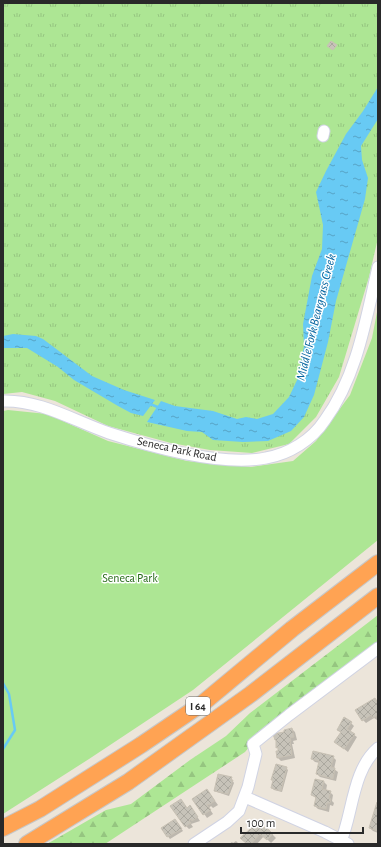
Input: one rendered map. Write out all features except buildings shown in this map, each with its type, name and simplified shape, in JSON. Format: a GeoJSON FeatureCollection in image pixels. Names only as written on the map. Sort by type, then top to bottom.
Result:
{"type":"FeatureCollection","features":[{"type":"Feature","properties":{"kind":"highway","name":"I 64"},"geometry":{"type":"LineString","coordinates":[[3,828],[40,809],[141,745],[203,703],[292,629],[378,563]]}},
{"type":"Feature","properties":{"kind":"highway","name":"I 64"},"geometry":{"type":"LineString","coordinates":[[26,844],[128,782],[251,694],[378,596]]}},
{"type":"Feature","properties":{"kind":"street","name":"Seneca Park Road"},"geometry":{"type":"LineString","coordinates":[[3,401],[15,401],[36,405],[131,440],[199,456],[228,460],[253,460],[275,456],[296,447],[312,434],[326,420],[338,399],[349,377],[359,348],[378,267]]}},
{"type":"Feature","properties":{"kind":"street"},"geometry":{"type":"LineString","coordinates":[[194,844],[239,811],[245,797],[256,754],[253,744],[378,648]]}},
{"type":"Feature","properties":{"kind":"street"},"geometry":{"type":"LineString","coordinates":[[366,658],[378,659]]}},
{"type":"Feature","properties":{"kind":"street"},"geometry":{"type":"LineString","coordinates":[[245,797],[343,843],[361,772],[369,758],[378,748]]}},
{"type":"Feature","properties":{"kind":"green space"},"geometry":{"type":"Polygon","coordinates":[[[3,3],[378,3],[378,238],[369,277],[339,377],[316,417],[289,444],[252,453],[210,450],[171,443],[108,426],[55,401],[22,392],[3,394],[3,3]]]}},
{"type":"Feature","properties":{"kind":"green space","name":"Seneca Park"},"geometry":{"type":"Polygon","coordinates":[[[378,307],[378,540],[193,690],[3,814],[3,411],[8,410],[47,414],[108,441],[187,461],[251,467],[293,461],[316,441],[350,395],[372,338],[378,307]]]}},
{"type":"Feature","properties":{"kind":"green space"},"geometry":{"type":"Polygon","coordinates":[[[378,615],[378,642],[262,732],[245,752],[105,844],[47,844],[106,810],[131,804],[190,760],[226,736],[250,713],[378,615]]]}},
{"type":"Feature","properties":{"kind":"water"},"geometry":{"type":"Polygon","coordinates":[[[378,87],[378,119],[361,146],[362,160],[368,178],[365,199],[336,301],[328,342],[314,395],[304,417],[291,431],[268,441],[243,442],[213,440],[202,432],[187,431],[147,422],[161,401],[175,406],[213,411],[237,419],[246,417],[257,419],[273,414],[289,397],[298,378],[304,346],[303,324],[312,276],[322,249],[323,225],[316,192],[346,134],[378,87]]]}},
{"type":"Feature","properties":{"kind":"water"},"geometry":{"type":"Polygon","coordinates":[[[13,334],[36,336],[43,339],[92,376],[124,390],[155,400],[143,416],[131,413],[74,380],[58,367],[27,348],[3,348],[3,336],[13,334]]]}},
{"type":"Feature","properties":{"kind":"waterway","name":"Middle Fork Beargrass Creek"},"geometry":{"type":"LineString","coordinates":[[150,404],[160,408]]}},
{"type":"Feature","properties":{"kind":"waterway","name":"Middle Fork Beargrass Creek"},"geometry":{"type":"LineString","coordinates":[[3,683],[9,694],[15,730],[3,749]]}}]}
